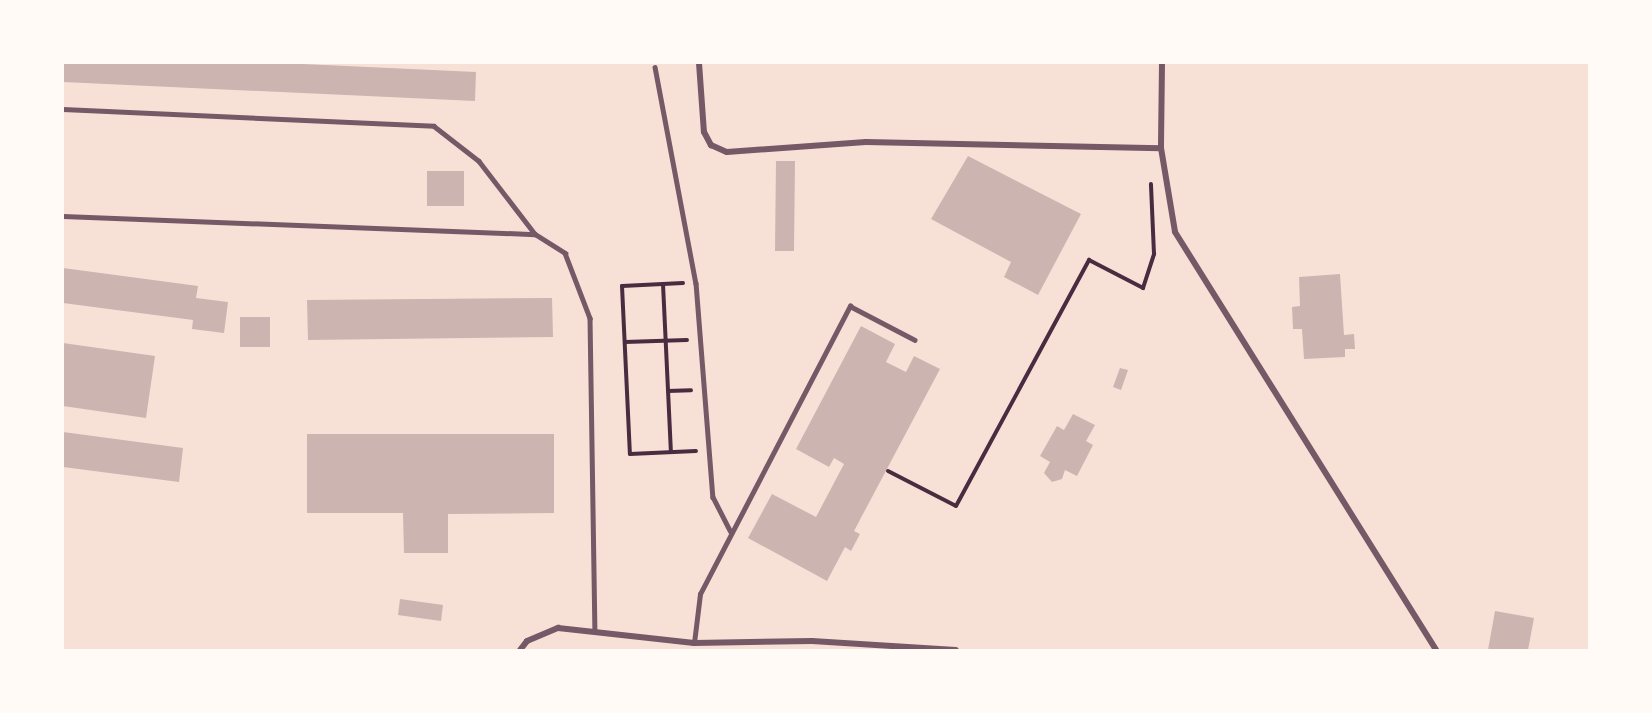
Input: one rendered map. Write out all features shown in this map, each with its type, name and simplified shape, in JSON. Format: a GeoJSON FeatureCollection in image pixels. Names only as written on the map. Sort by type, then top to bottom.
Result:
{"type":"FeatureCollection","features":[{"type":"Feature","properties":{"kind":"street"},"geometry":{"type":"LineString","coordinates":[[699,63],[704,132],[711,145],[727,152],[866,142],[1161,148]]}},
{"type":"Feature","properties":{"kind":"street"},"geometry":{"type":"LineString","coordinates":[[1162,63],[1161,148],[1175,232],[1436,650]]}},
{"type":"Feature","properties":{"kind":"street"},"geometry":{"type":"LineString","coordinates":[[520,650],[527,640],[558,628],[595,629],[694,646],[812,641],[956,650]]}},
{"type":"Feature","properties":{"kind":"lane"},"geometry":{"type":"LineString","coordinates":[[655,67],[696,283],[702,339],[707,451],[713,498],[730,531]]}},
{"type":"Feature","properties":{"kind":"lane"},"geometry":{"type":"LineString","coordinates":[[63,109],[434,126],[479,161],[535,234],[565,253],[590,318],[595,629]]}},
{"type":"Feature","properties":{"kind":"lane"},"geometry":{"type":"LineString","coordinates":[[63,216],[535,234]]}},
{"type":"Feature","properties":{"kind":"lane"},"geometry":{"type":"LineString","coordinates":[[694,646],[700,594],[730,531],[850,306],[915,340]]}},
{"type":"Feature","properties":{"kind":"path"},"geometry":{"type":"LineString","coordinates":[[888,471],[956,506],[1089,260],[1143,288],[1154,254],[1149,149]]}},
{"type":"Feature","properties":{"kind":"path"},"geometry":{"type":"LineString","coordinates":[[696,283],[622,286],[630,454],[707,451]]}},
{"type":"Feature","properties":{"kind":"path"},"geometry":{"type":"LineString","coordinates":[[663,284],[671,452]]}},
{"type":"Feature","properties":{"kind":"path"},"geometry":{"type":"LineString","coordinates":[[625,342],[702,339]]}},
{"type":"Feature","properties":{"kind":"path"},"geometry":{"type":"LineString","coordinates":[[668,391],[704,390]]}},
{"type":"Feature","properties":{"kind":"building"},"geometry":{"type":"Polygon","coordinates":[[[63,63],[281,63],[476,72],[475,101],[63,82],[63,63]]]}},
{"type":"Feature","properties":{"kind":"building"},"geometry":{"type":"Polygon","coordinates":[[[968,156],[1081,214],[1038,295],[1004,277],[1011,262],[931,219],[968,156]]]}},
{"type":"Feature","properties":{"kind":"building"},"geometry":{"type":"Polygon","coordinates":[[[776,161],[795,161],[794,251],[775,251],[776,161]]]}},
{"type":"Feature","properties":{"kind":"building"},"geometry":{"type":"Polygon","coordinates":[[[427,171],[464,171],[464,206],[427,206],[427,171]]]}},
{"type":"Feature","properties":{"kind":"building"},"geometry":{"type":"Polygon","coordinates":[[[63,268],[198,286],[196,298],[228,302],[224,333],[192,329],[193,320],[63,303],[63,268]]]}},
{"type":"Feature","properties":{"kind":"building"},"geometry":{"type":"Polygon","coordinates":[[[1340,274],[1344,335],[1354,334],[1355,349],[1345,349],[1345,357],[1304,359],[1302,329],[1293,329],[1292,307],[1300,306],[1299,277],[1340,274]]]}},
{"type":"Feature","properties":{"kind":"building"},"geometry":{"type":"Polygon","coordinates":[[[552,298],[553,337],[308,340],[307,300],[552,298]]]}},
{"type":"Feature","properties":{"kind":"building"},"geometry":{"type":"Polygon","coordinates":[[[240,317],[270,317],[270,347],[240,347],[240,317]]]}},
{"type":"Feature","properties":{"kind":"building"},"geometry":{"type":"Polygon","coordinates":[[[861,326],[895,344],[886,362],[906,372],[914,356],[940,369],[854,531],[860,534],[851,551],[845,547],[827,581],[748,538],[772,494],[816,517],[844,464],[834,458],[829,467],[796,449],[861,326]]]}},
{"type":"Feature","properties":{"kind":"building"},"geometry":{"type":"Polygon","coordinates":[[[63,343],[155,356],[146,418],[63,406],[63,343]]]}},
{"type":"Feature","properties":{"kind":"building"},"geometry":{"type":"Polygon","coordinates":[[[1120,368],[1128,370],[1121,390],[1113,387],[1120,368]]]}},
{"type":"Feature","properties":{"kind":"building"},"geometry":{"type":"Polygon","coordinates":[[[1073,414],[1095,425],[1086,441],[1093,445],[1077,476],[1065,470],[1062,479],[1052,482],[1044,473],[1050,462],[1040,456],[1057,426],[1064,430],[1073,414]]]}},
{"type":"Feature","properties":{"kind":"building"},"geometry":{"type":"Polygon","coordinates":[[[63,432],[183,448],[179,482],[63,467],[63,432]]]}},
{"type":"Feature","properties":{"kind":"building"},"geometry":{"type":"Polygon","coordinates":[[[307,434],[554,434],[554,513],[448,514],[448,553],[404,553],[403,513],[307,513],[307,434]]]}},
{"type":"Feature","properties":{"kind":"building"},"geometry":{"type":"Polygon","coordinates":[[[400,599],[443,605],[441,621],[398,615],[400,599]]]}},
{"type":"Feature","properties":{"kind":"building"},"geometry":{"type":"Polygon","coordinates":[[[1495,611],[1534,618],[1528,650],[1488,650],[1495,611]]]}}]}
